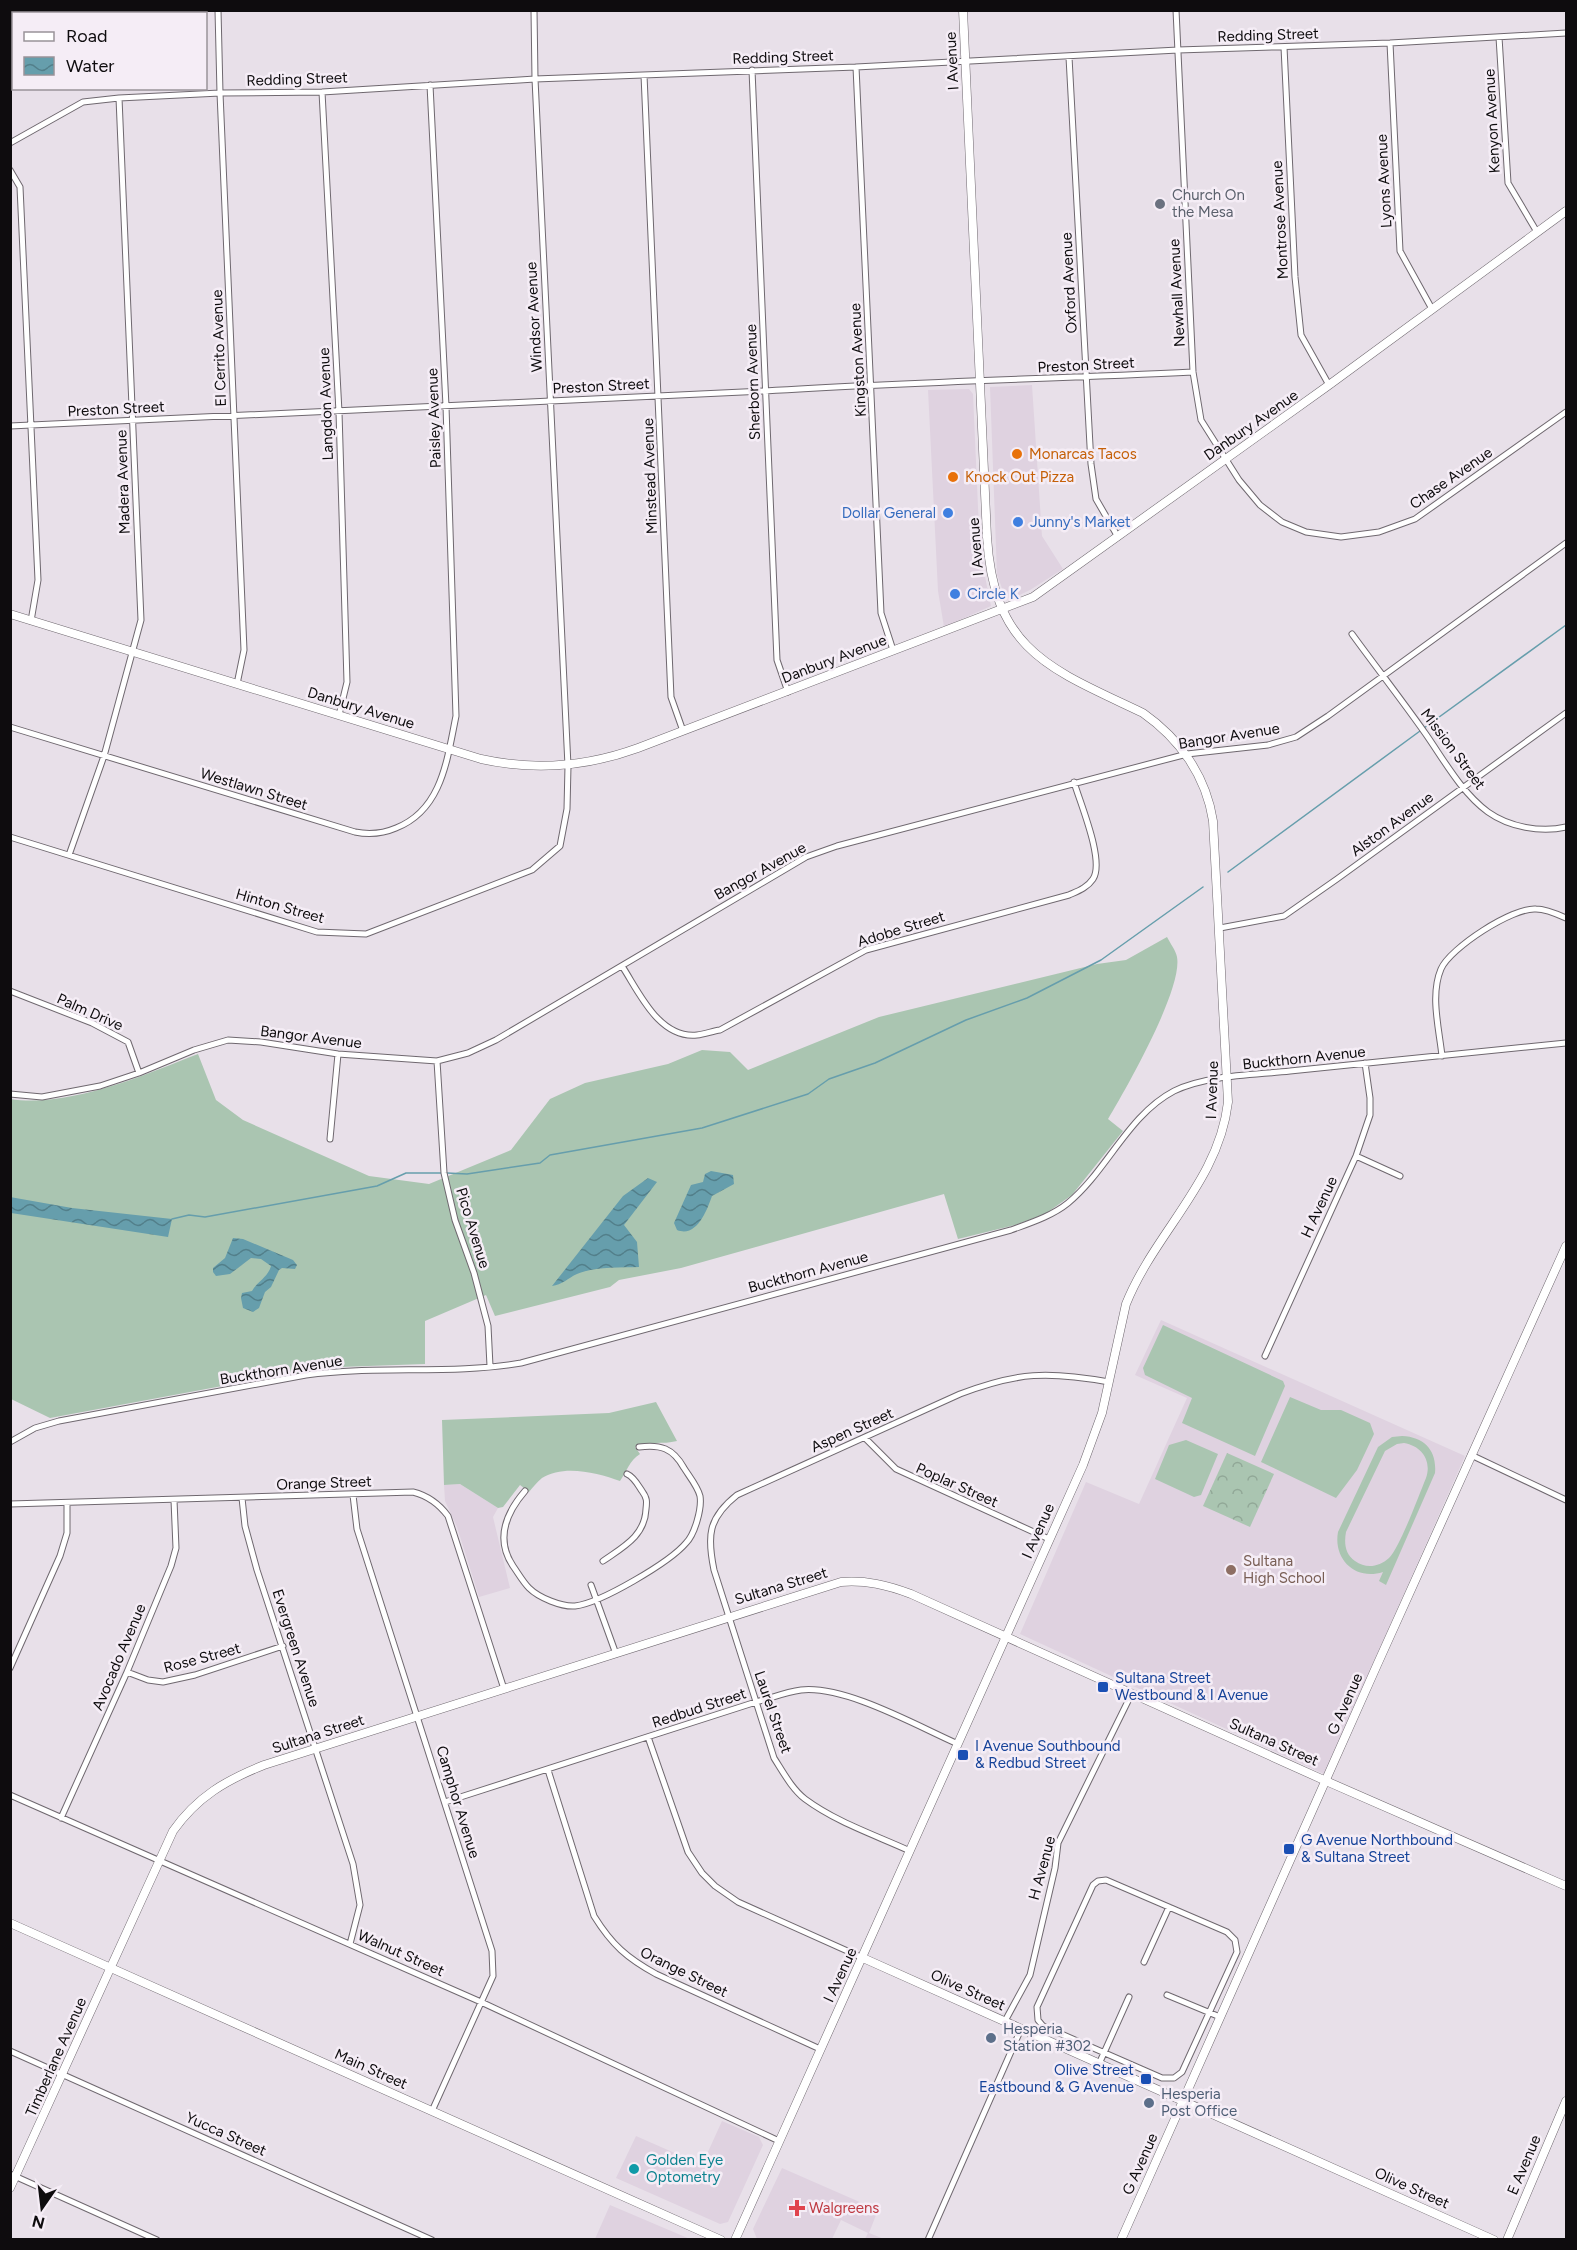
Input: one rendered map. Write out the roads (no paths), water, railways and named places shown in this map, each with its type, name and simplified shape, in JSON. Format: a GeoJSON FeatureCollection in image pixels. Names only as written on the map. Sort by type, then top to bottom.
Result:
{"type":"FeatureCollection","features":[{"type":"Feature","properties":{"kind":"street","name":"El Cerrito Avenue"},"geometry":{"type":"LineString","coordinates":[[218,10],[244,650],[237,684]]}},
{"type":"Feature","properties":{"kind":"street","name":"Windsor Avenue"},"geometry":{"type":"LineString","coordinates":[[534,10],[535,79],[568,766]]}},
{"type":"Feature","properties":{"kind":"street","name":"I Avenue"},"geometry":{"type":"LineString","coordinates":[[735,2240],[1094,1437],[1126,1304],[1132,1289],[1152,1254],[1202,1179],[1219,1146],[1227,1113],[1228,1078],[1211,808],[1200,778],[1187,754],[1165,729],[1143,714],[1069,677],[1041,659],[1020,638],[1003,610],[993,585],[990,568],[980,382],[963,10]]}},
{"type":"Feature","properties":{"kind":"street","name":"Newhall Avenue"},"geometry":{"type":"LineString","coordinates":[[1176,10],[1193,372],[1201,420],[1225,459]]}},
{"type":"Feature","properties":{"kind":"street","name":"Redding Street"},"geometry":{"type":"LineString","coordinates":[[10,143],[82,102],[119,99],[220,93],[322,92],[535,79],[856,67],[1566,33]]}},
{"type":"Feature","properties":{"kind":"street","name":"Kenyon Avenue"},"geometry":{"type":"LineString","coordinates":[[1499,37],[1508,183],[1536,232]]}},
{"type":"Feature","properties":{"kind":"street","name":"Lyons Avenue"},"geometry":{"type":"LineString","coordinates":[[1390,43],[1400,251],[1432,309]]}},
{"type":"Feature","properties":{"kind":"street","name":"Montrose Avenue"},"geometry":{"type":"LineString","coordinates":[[1284,46],[1295,277],[1301,335],[1329,385]]}},
{"type":"Feature","properties":{"kind":"street","name":"Oxford Avenue"},"geometry":{"type":"LineString","coordinates":[[1069,57],[1090,464],[1096,498],[1118,538]]}},
{"type":"Feature","properties":{"kind":"street","name":"Kingston Avenue"},"geometry":{"type":"LineString","coordinates":[[856,67],[881,613],[893,650]]}},
{"type":"Feature","properties":{"kind":"street","name":"Sherborn Avenue"},"geometry":{"type":"LineString","coordinates":[[752,70],[777,660],[788,692]]}},
{"type":"Feature","properties":{"kind":"street","name":"Minstead Avenue"},"geometry":{"type":"LineString","coordinates":[[644,75],[672,697],[683,731]]}},
{"type":"Feature","properties":{"kind":"street","name":"Paisley Avenue"},"geometry":{"type":"LineString","coordinates":[[430,86],[446,406],[456,716],[449,749]]}},
{"type":"Feature","properties":{"kind":"street","name":"Langdon Avenue"},"geometry":{"type":"LineString","coordinates":[[322,92],[339,412],[347,682],[339,715]]}},
{"type":"Feature","properties":{"kind":"street","name":"Madera Avenue"},"geometry":{"type":"LineString","coordinates":[[69,855],[104,756],[141,620],[119,99]]}},
{"type":"Feature","properties":{"kind":"street"},"geometry":{"type":"LineString","coordinates":[[10,170],[20,187],[38,580],[31,621]]}},
{"type":"Feature","properties":{"kind":"street","name":"Danbury Avenue"},"geometry":{"type":"LineString","coordinates":[[10,614],[449,749],[513,765],[568,766],[623,753],[1033,597],[1118,538],[1566,212]]}},
{"type":"Feature","properties":{"kind":"street","name":"Preston Street"},"geometry":{"type":"LineString","coordinates":[[10,426],[1193,372]]}},
{"type":"Feature","properties":{"kind":"street","name":"Chase Avenue"},"geometry":{"type":"LineString","coordinates":[[1225,459],[1260,505],[1282,522],[1306,532],[1341,537],[1379,532],[1415,519],[1566,412]]}},
{"type":"Feature","properties":{"kind":"street","name":"Bangor Avenue"},"geometry":{"type":"LineString","coordinates":[[10,1094],[42,1097],[100,1086],[139,1073],[194,1050],[228,1040],[261,1042],[338,1054],[437,1060],[468,1053],[496,1040],[806,857],[837,846],[1187,754],[1268,745],[1296,737],[1566,543]]}},
{"type":"Feature","properties":{"kind":"street","name":"Mission Street"},"geometry":{"type":"LineString","coordinates":[[1352,634],[1384,675],[1463,787],[1488,812],[1514,825],[1539,829],[1566,827]]}},
{"type":"Feature","properties":{"kind":"street","name":"Alston Avenue"},"geometry":{"type":"LineString","coordinates":[[1220,928],[1284,916],[1566,713]]}},
{"type":"Feature","properties":{"kind":"street","name":"Westlawn Street"},"geometry":{"type":"LineString","coordinates":[[10,727],[345,830],[375,834],[410,822],[432,800],[449,749]]}},
{"type":"Feature","properties":{"kind":"street","name":"Hinton Street"},"geometry":{"type":"LineString","coordinates":[[10,837],[317,932],[366,934],[532,870],[560,846],[567,809],[568,766]]}},
{"type":"Feature","properties":{"kind":"street","name":"Adobe Street"},"geometry":{"type":"LineString","coordinates":[[622,966],[652,1012],[666,1026],[682,1034],[696,1035],[720,1030],[866,950],[1069,895],[1086,887],[1094,877],[1097,859],[1074,782]]}},
{"type":"Feature","properties":{"kind":"street"},"geometry":{"type":"LineString","coordinates":[[1442,1056],[1435,994],[1442,968],[1465,943],[1513,913],[1534,908],[1566,918]]}},
{"type":"Feature","properties":{"kind":"street","name":"Palm Drive"},"geometry":{"type":"LineString","coordinates":[[10,992],[92,1023],[128,1042],[139,1073]]}},
{"type":"Feature","properties":{"kind":"street","name":"Buckthorn Avenue"},"geometry":{"type":"LineString","coordinates":[[10,1442],[35,1428],[59,1421],[306,1375],[342,1371],[521,1363],[1011,1230],[1040,1219],[1066,1205],[1138,1122],[1160,1101],[1187,1086],[1228,1078],[1566,1043]]}},
{"type":"Feature","properties":{"kind":"street"},"geometry":{"type":"LineString","coordinates":[[330,1139],[338,1054]]}},
{"type":"Feature","properties":{"kind":"street","name":"Pico Avenue"},"geometry":{"type":"LineString","coordinates":[[437,1060],[444,1173],[455,1220],[474,1274],[488,1326],[490,1366]]}},
{"type":"Feature","properties":{"kind":"street","name":"H Avenue"},"geometry":{"type":"LineString","coordinates":[[1265,1356],[1356,1156],[1370,1115],[1365,1063]]}},
{"type":"Feature","properties":{"kind":"street"},"geometry":{"type":"LineString","coordinates":[[1356,1156],[1400,1176]]}},
{"type":"Feature","properties":{"kind":"street","name":"G Avenue"},"geometry":{"type":"LineString","coordinates":[[1121,2240],[1471,1455],[1564,1258],[1566,1246]]}},
{"type":"Feature","properties":{"kind":"street","name":"Aspen Street"},"geometry":{"type":"LineString","coordinates":[[728,1617],[709,1545],[713,1525],[722,1507],[737,1495],[989,1383],[1013,1377],[1069,1376],[1109,1382]]}},
{"type":"Feature","properties":{"kind":"street","name":"Poplar Street"},"geometry":{"type":"LineString","coordinates":[[865,1438],[896,1469],[1049,1539]]}},
{"type":"Feature","properties":{"kind":"street"},"geometry":{"type":"LineString","coordinates":[[525,1491],[507,1517],[504,1540],[514,1567],[530,1590],[554,1602],[575,1606],[596,1599],[618,1590],[655,1568],[686,1544],[694,1531],[700,1495],[680,1461],[670,1451],[656,1445],[639,1447]]}},
{"type":"Feature","properties":{"kind":"street"},"geometry":{"type":"LineString","coordinates":[[1471,1455],[1566,1500]]}},
{"type":"Feature","properties":{"kind":"street"},"geometry":{"type":"LineString","coordinates":[[603,1561],[633,1540],[646,1518],[647,1498],[632,1476],[627,1474]]}},
{"type":"Feature","properties":{"kind":"street","name":"Orange Street"},"geometry":{"type":"LineString","coordinates":[[10,1504],[413,1492],[430,1498],[448,1516],[504,1689]]}},
{"type":"Feature","properties":{"kind":"street","name":"Camphor Avenue"},"geometry":{"type":"LineString","coordinates":[[353,1495],[357,1529],[492,1951],[493,1976],[432,2111]]}},
{"type":"Feature","properties":{"kind":"street","name":"Evergreen Avenue"},"geometry":{"type":"LineString","coordinates":[[242,1498],[245,1526],[257,1570],[353,1863],[360,1905],[350,1944]]}},
{"type":"Feature","properties":{"kind":"street","name":"Avocado Avenue"},"geometry":{"type":"LineString","coordinates":[[61,1818],[127,1672],[171,1566],[176,1548],[174,1500]]}},
{"type":"Feature","properties":{"kind":"street"},"geometry":{"type":"LineString","coordinates":[[10,1668],[60,1556],[67,1533],[67,1503]]}},
{"type":"Feature","properties":{"kind":"street","name":"Sultana Street"},"geometry":{"type":"LineString","coordinates":[[110,1968],[174,1831],[201,1798],[214,1788],[248,1771],[316,1748],[826,1585],[855,1581],[885,1585],[904,1591],[1566,1886]]}},
{"type":"Feature","properties":{"kind":"street"},"geometry":{"type":"LineString","coordinates":[[591,1585],[616,1653]]}},
{"type":"Feature","properties":{"kind":"street","name":"Laurel Street"},"geometry":{"type":"LineString","coordinates":[[728,1617],[774,1758],[788,1780],[804,1798],[837,1818],[910,1851]]}},
{"type":"Feature","properties":{"kind":"street","name":"Rose Street"},"geometry":{"type":"LineString","coordinates":[[127,1672],[148,1680],[163,1682],[195,1675],[283,1646]]}},
{"type":"Feature","properties":{"kind":"street","name":"Redbud Street"},"geometry":{"type":"LineString","coordinates":[[445,1802],[756,1702],[802,1690],[834,1692],[860,1700],[958,1744]]}},
{"type":"Feature","properties":{"kind":"street","name":"H Avenue"},"geometry":{"type":"LineString","coordinates":[[1005,2021],[1030,1975],[1055,1868],[1058,1843],[1132,1693]]}},
{"type":"Feature","properties":{"kind":"street","name":"Olive Street"},"geometry":{"type":"LineString","coordinates":[[648,1737],[688,1851],[702,1873],[715,1886],[738,1902],[1494,2240]]}},
{"type":"Feature","properties":{"kind":"street","name":"Orange Street"},"geometry":{"type":"LineString","coordinates":[[548,1770],[594,1916],[606,1935],[631,1960],[656,1974],[820,2049]]}},
{"type":"Feature","properties":{"kind":"street","name":"Walnut Street"},"geometry":{"type":"LineString","coordinates":[[10,1795],[481,2002],[779,2140]]}},
{"type":"Feature","properties":{"kind":"street"},"geometry":{"type":"LineString","coordinates":[[1098,1881],[1112,1881],[1169,1907],[1227,1932],[1235,1940],[1238,1952],[1182,2072],[1174,2078],[1162,2078],[1043,2026],[1037,2013],[1042,1997],[1092,1885],[1098,1881]]}},
{"type":"Feature","properties":{"kind":"street"},"geometry":{"type":"LineString","coordinates":[[1144,1962],[1169,1907]]}},
{"type":"Feature","properties":{"kind":"street","name":"Main Street"},"geometry":{"type":"LineString","coordinates":[[10,1923],[722,2240]]}},
{"type":"Feature","properties":{"kind":"street","name":"Timberlane Avenue"},"geometry":{"type":"LineString","coordinates":[[10,2188],[110,1968]]}},
{"type":"Feature","properties":{"kind":"street"},"geometry":{"type":"LineString","coordinates":[[1167,1995],[1220,2017]]}},
{"type":"Feature","properties":{"kind":"street"},"geometry":{"type":"LineString","coordinates":[[1099,2064],[1129,1997]]}},
{"type":"Feature","properties":{"kind":"street"},"geometry":{"type":"LineString","coordinates":[[928,2240],[1021,2029]]}},
{"type":"Feature","properties":{"kind":"street","name":"Yucca Street"},"geometry":{"type":"LineString","coordinates":[[10,2051],[432,2240]]}},
{"type":"Feature","properties":{"kind":"street","name":"E Avenue"},"geometry":{"type":"LineString","coordinates":[[1507,2240],[1566,2100]]}},
{"type":"Feature","properties":{"kind":"street"},"geometry":{"type":"LineString","coordinates":[[14,2176],[157,2240]]}},
{"type":"Feature","properties":{"kind":"water"},"geometry":{"type":"Polygon","coordinates":[[[711,1171],[733,1175],[734,1184],[712,1196],[704,1215],[696,1226],[690,1230],[677,1230],[674,1223],[691,1185],[703,1182],[705,1174],[711,1171]]]}},
{"type":"Feature","properties":{"kind":"water"},"geometry":{"type":"Polygon","coordinates":[[[648,1178],[657,1182],[624,1225],[637,1242],[639,1267],[592,1270],[577,1274],[552,1286],[623,1196],[648,1178]]]}},
{"type":"Feature","properties":{"kind":"water"},"geometry":{"type":"Polygon","coordinates":[[[10,1197],[72,1208],[172,1219],[168,1237],[11,1213],[10,1197]]]}},
{"type":"Feature","properties":{"kind":"water"},"geometry":{"type":"Polygon","coordinates":[[[233,1238],[243,1239],[293,1260],[297,1265],[295,1269],[282,1268],[279,1270],[271,1287],[265,1292],[259,1308],[253,1312],[243,1308],[242,1293],[252,1291],[268,1273],[271,1266],[261,1259],[251,1258],[230,1274],[216,1276],[213,1268],[225,1258],[233,1238]]]}},
{"type":"Feature","properties":{"kind":"waterway"},"geometry":{"type":"LineString","coordinates":[[1424,728],[1566,625]]}},
{"type":"Feature","properties":{"kind":"waterway"},"geometry":{"type":"LineString","coordinates":[[1228,872],[1420,731]]}},
{"type":"Feature","properties":{"kind":"waterway"},"geometry":{"type":"LineString","coordinates":[[447,1173],[467,1174],[540,1163],[550,1155],[702,1128],[808,1094],[829,1079],[875,1063],[966,1020],[1027,998],[1101,960],[1203,887]]}},
{"type":"Feature","properties":{"kind":"waterway"},"geometry":{"type":"LineString","coordinates":[[172,1219],[189,1215],[205,1217],[377,1186],[406,1173],[443,1173]]}},
{"type":"Feature","properties":{"kind":"place","name":"Church On the Mesa"},"geometry":{"type":"Point","coordinates":[1160,204]}},
{"type":"Feature","properties":{"kind":"place","name":"Monarcas Tacos"},"geometry":{"type":"Point","coordinates":[1017,454]}},
{"type":"Feature","properties":{"kind":"place","name":"Knock Out Pizza"},"geometry":{"type":"Point","coordinates":[953,477]}},
{"type":"Feature","properties":{"kind":"place","name":"Dollar General"},"geometry":{"type":"Point","coordinates":[948,513]}},
{"type":"Feature","properties":{"kind":"place","name":"Junny's Market"},"geometry":{"type":"Point","coordinates":[1018,522]}},
{"type":"Feature","properties":{"kind":"place","name":"Circle K"},"geometry":{"type":"Point","coordinates":[955,594]}},
{"type":"Feature","properties":{"kind":"place","name":"Sultana High School"},"geometry":{"type":"Point","coordinates":[1231,1570]}},
{"type":"Feature","properties":{"kind":"place","name":"Sultana Street Westbound & I Avenue"},"geometry":{"type":"Point","coordinates":[1103,1687]}},
{"type":"Feature","properties":{"kind":"place","name":"I Avenue Southbound & Redbud Street"},"geometry":{"type":"Point","coordinates":[963,1755]}},
{"type":"Feature","properties":{"kind":"place","name":"G Avenue Northbound & Sultana Street"},"geometry":{"type":"Point","coordinates":[1289,1849]}},
{"type":"Feature","properties":{"kind":"place","name":"Hesperia Station #302"},"geometry":{"type":"Point","coordinates":[991,2038]}},
{"type":"Feature","properties":{"kind":"place","name":"Olive Street Eastbound & G Avenue"},"geometry":{"type":"Point","coordinates":[1146,2079]}},
{"type":"Feature","properties":{"kind":"place","name":"Hesperia Post Office"},"geometry":{"type":"Point","coordinates":[1149,2103]}},
{"type":"Feature","properties":{"kind":"place","name":"Golden Eye Optometry"},"geometry":{"type":"Point","coordinates":[634,2169]}},
{"type":"Feature","properties":{"kind":"place","name":"Walgreens"},"geometry":{"type":"Point","coordinates":[797,2208]}}]}
